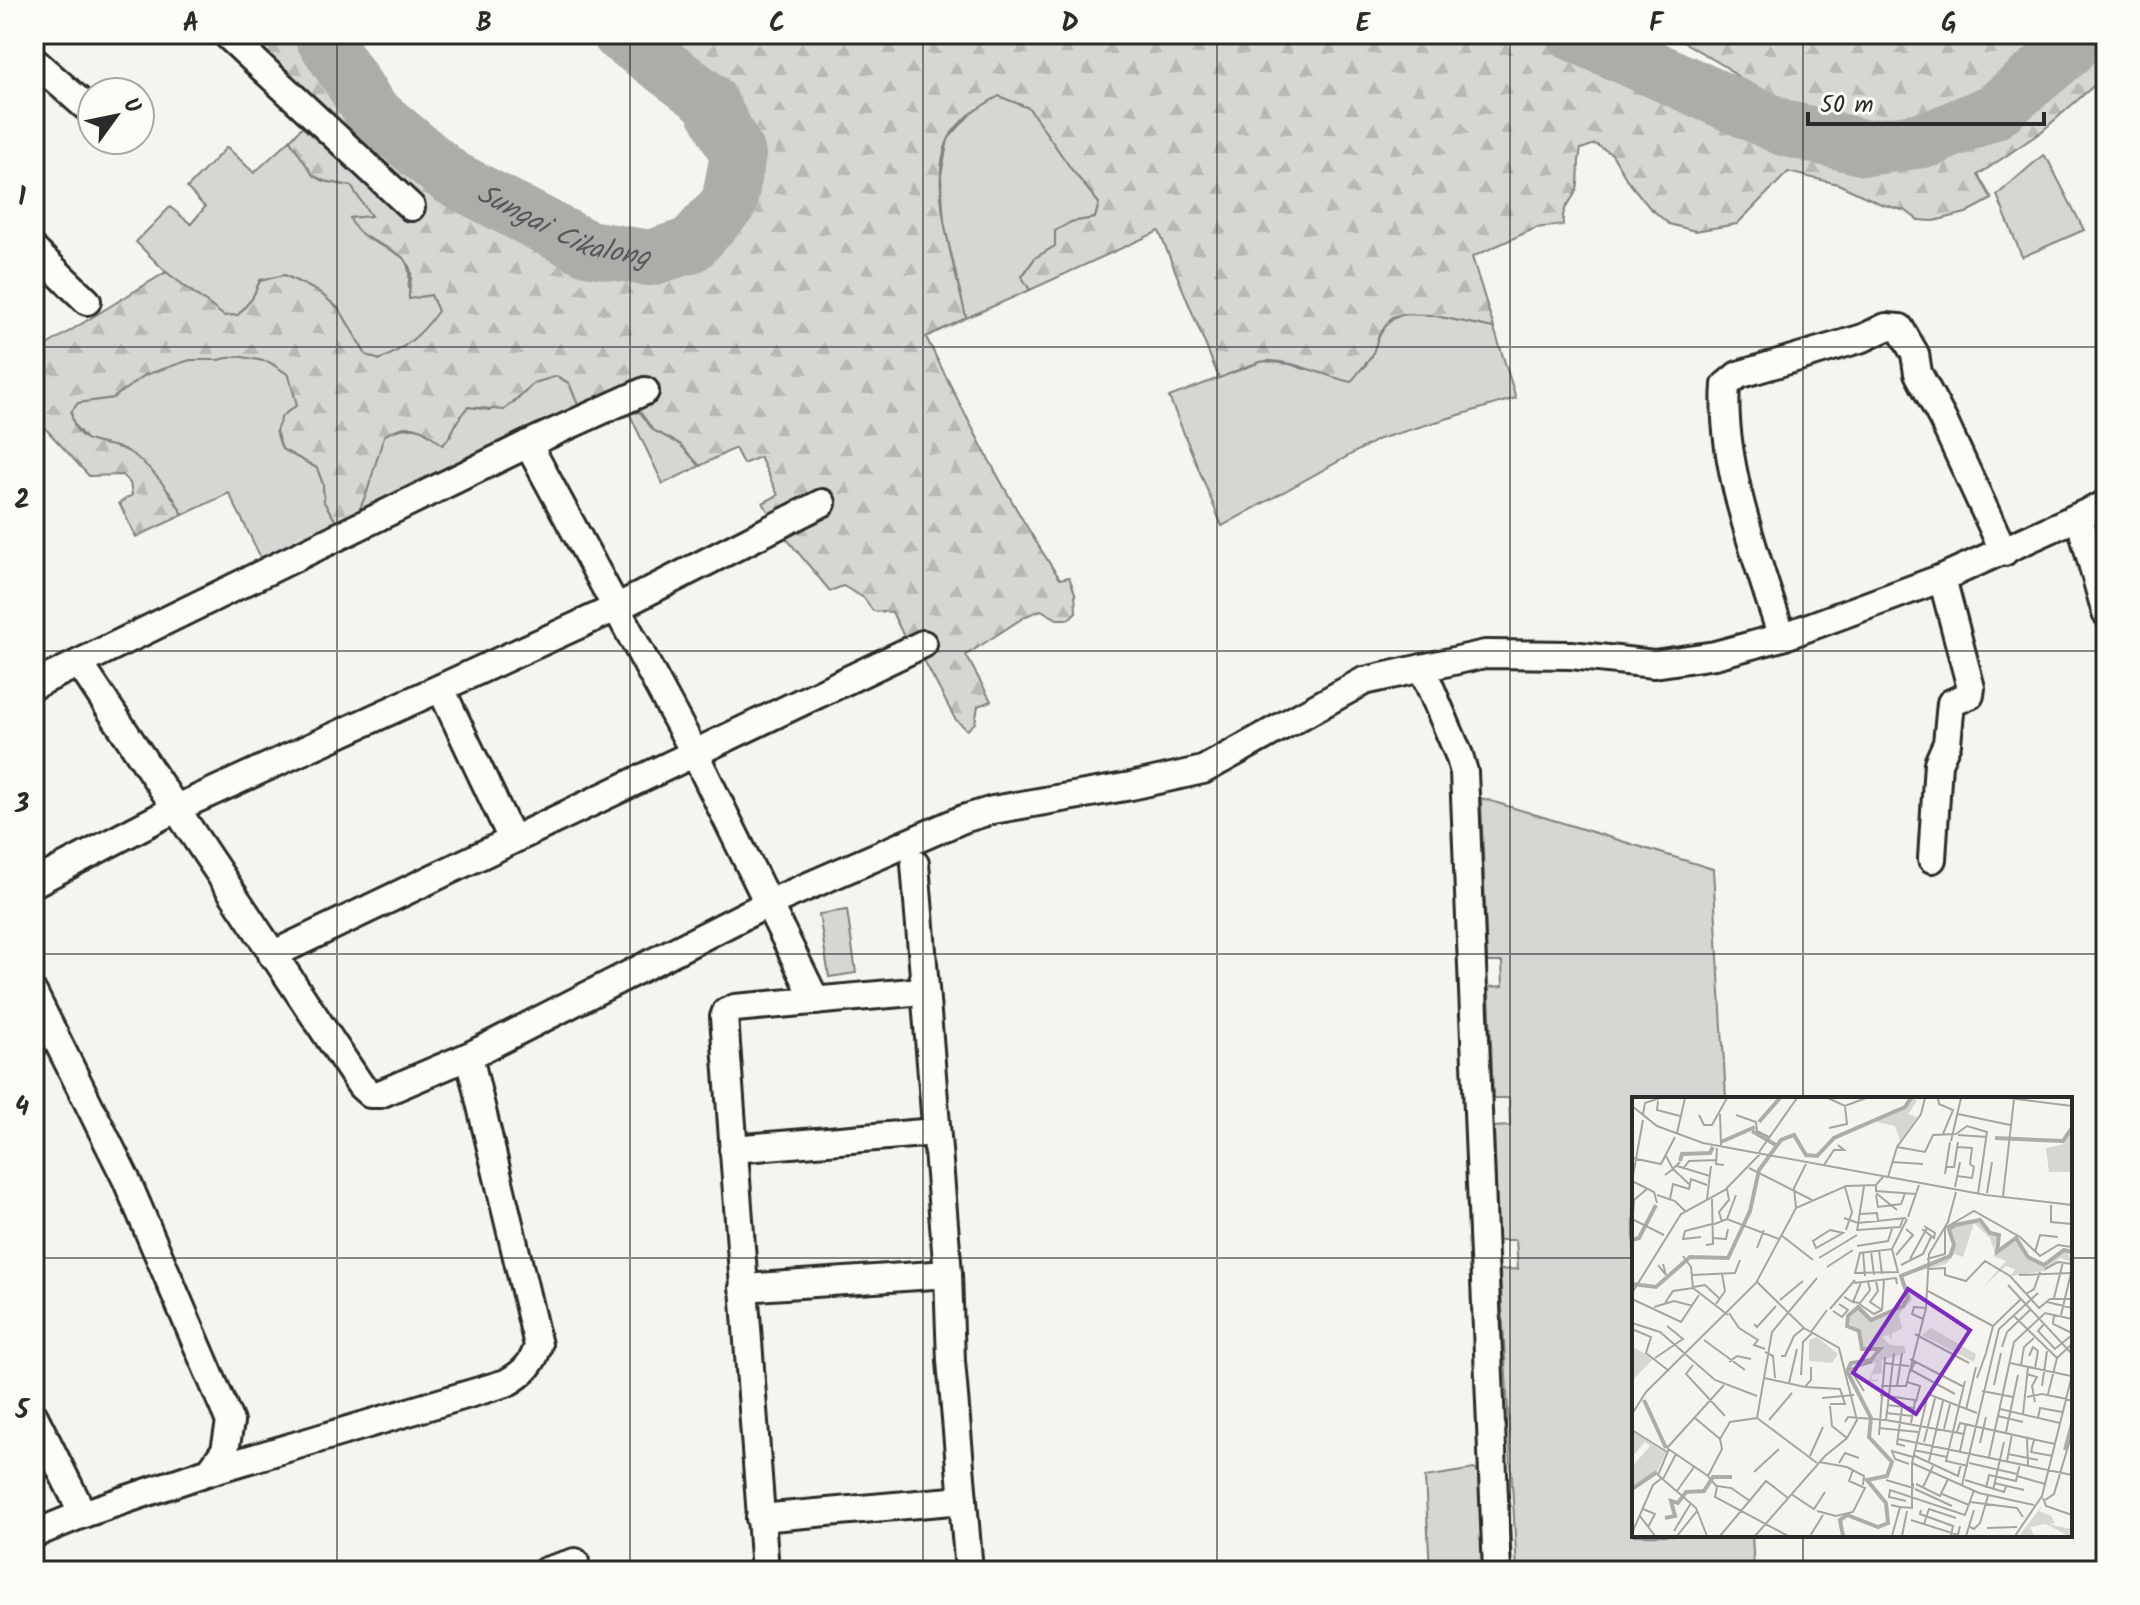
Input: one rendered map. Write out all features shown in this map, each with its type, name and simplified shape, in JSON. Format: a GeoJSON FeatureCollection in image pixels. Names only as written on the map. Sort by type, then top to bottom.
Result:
{"type":"FeatureCollection","features":[{"type":"Feature","properties":{"kind":"street"},"geometry":{"type":"LineString","coordinates":[[226,34],[411,207]]}},
{"type":"Feature","properties":{"kind":"street"},"geometry":{"type":"LineString","coordinates":[[34,61],[76,98]]}},
{"type":"Feature","properties":{"kind":"street"},"geometry":{"type":"LineString","coordinates":[[34,250],[87,301]]}},
{"type":"Feature","properties":{"kind":"street"},"geometry":{"type":"LineString","coordinates":[[1782,637],[1750,535],[1731,459],[1726,385],[1738,375],[1863,338],[1886,327],[1900,328],[1915,354],[1918,373],[2004,552]]}},
{"type":"Feature","properties":{"kind":"street"},"geometry":{"type":"LineString","coordinates":[[34,685],[528,444],[645,391]]}},
{"type":"Feature","properties":{"kind":"street"},"geometry":{"type":"LineString","coordinates":[[528,444],[694,752],[816,1001]]}},
{"type":"Feature","properties":{"kind":"street"},"geometry":{"type":"LineString","coordinates":[[34,883],[177,808],[618,607],[822,503]]}},
{"type":"Feature","properties":{"kind":"street"},"geometry":{"type":"LineString","coordinates":[[79,663],[272,955],[361,1086],[370,1094],[392,1091],[469,1056],[767,904],[963,819],[993,810],[1203,770],[1364,681],[1485,654],[1571,655],[1654,664],[1715,655],[1782,637],[1942,578],[2106,504]]}},
{"type":"Feature","properties":{"kind":"street"},"geometry":{"type":"LineString","coordinates":[[2079,517],[2106,613]]}},
{"type":"Feature","properties":{"kind":"street"},"geometry":{"type":"LineString","coordinates":[[1932,859],[1938,763],[1947,743],[1951,703],[1970,695],[1971,688],[1942,578]]}},
{"type":"Feature","properties":{"kind":"street"},"geometry":{"type":"LineString","coordinates":[[272,955],[923,644]]}},
{"type":"Feature","properties":{"kind":"street"},"geometry":{"type":"LineString","coordinates":[[1422,668],[1464,772],[1497,1571]]}},
{"type":"Feature","properties":{"kind":"street"},"geometry":{"type":"LineString","coordinates":[[441,689],[512,839]]}},
{"type":"Feature","properties":{"kind":"street"},"geometry":{"type":"LineString","coordinates":[[915,864],[969,1571]]}},
{"type":"Feature","properties":{"kind":"street"},"geometry":{"type":"LineString","coordinates":[[765,1571],[724,1017],[726,1012],[735,1008],[923,991]]}},
{"type":"Feature","properties":{"kind":"street"},"geometry":{"type":"LineString","coordinates":[[34,994],[126,1179],[230,1422],[225,1450],[210,1471]]}},
{"type":"Feature","properties":{"kind":"street"},"geometry":{"type":"LineString","coordinates":[[34,1534],[210,1471],[506,1383],[517,1377],[536,1357],[538,1345],[469,1056]]}},
{"type":"Feature","properties":{"kind":"street"},"geometry":{"type":"LineString","coordinates":[[733,1149],[935,1132]]}},
{"type":"Feature","properties":{"kind":"street"},"geometry":{"type":"LineString","coordinates":[[743,1288],[948,1274]]}},
{"type":"Feature","properties":{"kind":"street"},"geometry":{"type":"LineString","coordinates":[[34,1416],[83,1514]]}},
{"type":"Feature","properties":{"kind":"street"},"geometry":{"type":"LineString","coordinates":[[760,1518],[963,1500]]}},
{"type":"Feature","properties":{"kind":"street"},"geometry":{"type":"LineString","coordinates":[[546,1571],[575,1562]]}},
{"type":"Feature","properties":{"kind":"green space"},"geometry":{"type":"Polygon","coordinates":[[[251,34],[298,34],[357,124],[440,193],[582,266],[651,277],[702,261],[746,211],[757,153],[724,88],[651,34],[1543,34],[1567,51],[1778,145],[1864,167],[1935,158],[2005,126],[2087,61],[2104,34],[2106,75],[2041,132],[1978,175],[1992,199],[1966,213],[1934,221],[1918,220],[1906,211],[1881,204],[1838,184],[1788,172],[1737,224],[1695,231],[1669,224],[1649,207],[1627,180],[1612,154],[1595,144],[1581,149],[1577,189],[1565,209],[1563,225],[1536,228],[1472,257],[1494,328],[1431,315],[1392,317],[1379,335],[1372,356],[1351,382],[1292,364],[1269,361],[1219,378],[1159,231],[1030,290],[1022,277],[1035,258],[1055,246],[1055,231],[1071,222],[1095,218],[1099,203],[1029,108],[999,96],[992,100],[957,126],[948,140],[942,159],[945,229],[966,318],[926,337],[1023,520],[1060,579],[1069,577],[1075,593],[1076,612],[1069,619],[1057,619],[1041,610],[1026,616],[966,655],[991,701],[978,706],[975,723],[967,730],[955,719],[924,660],[916,661],[892,612],[873,611],[864,598],[843,586],[830,591],[781,532],[763,503],[778,495],[760,457],[743,464],[735,448],[700,466],[680,444],[653,430],[640,412],[629,413],[617,401],[582,414],[569,383],[557,376],[534,383],[504,410],[468,407],[443,445],[415,427],[401,428],[384,436],[358,513],[337,523],[324,502],[323,484],[317,468],[282,449],[276,431],[282,416],[297,405],[289,375],[269,362],[238,356],[190,360],[145,375],[113,398],[78,403],[71,412],[79,434],[86,439],[120,448],[145,464],[183,515],[136,537],[119,503],[132,495],[130,483],[122,475],[89,476],[34,416],[34,353],[166,272],[224,316],[238,315],[252,299],[260,281],[284,275],[319,292],[340,310],[366,355],[379,360],[412,340],[438,311],[431,295],[409,299],[411,273],[401,256],[355,228],[350,218],[371,216],[351,186],[324,181],[313,175],[290,140],[302,127],[397,210],[422,216],[424,200],[284,80],[262,45],[251,34]]]}},
{"type":"Feature","properties":{"kind":"green space"},"geometry":{"type":"Polygon","coordinates":[[[1670,34],[1964,34],[1967,39],[1984,45],[1994,34],[2042,34],[2031,58],[2001,91],[1916,126],[1817,120],[1760,95],[1726,67],[1670,34]]]}},
{"type":"Feature","properties":{"kind":"green space"},"geometry":{"type":"Polygon","coordinates":[[[999,96],[1029,108],[1099,203],[1095,218],[1071,222],[1055,246],[1035,258],[1022,276],[1030,290],[966,318],[944,223],[941,175],[948,139],[972,112],[999,96]]]}},
{"type":"Feature","properties":{"kind":"green space"},"geometry":{"type":"Polygon","coordinates":[[[290,140],[313,175],[324,181],[351,186],[372,217],[351,218],[367,238],[405,260],[408,288],[431,295],[439,311],[412,340],[379,360],[366,355],[340,310],[319,292],[285,275],[260,280],[252,299],[238,315],[224,316],[166,272],[136,242],[170,207],[191,224],[205,207],[187,188],[227,147],[254,173],[290,140]]]}},
{"type":"Feature","properties":{"kind":"green space"},"geometry":{"type":"Polygon","coordinates":[[[2043,155],[2084,230],[2022,257],[1997,195],[2043,155]]]}},
{"type":"Feature","properties":{"kind":"green space"},"geometry":{"type":"Polygon","coordinates":[[[1404,314],[1431,315],[1494,328],[1516,398],[1379,439],[1222,526],[1169,397],[1263,361],[1304,369],[1364,368],[1383,329],[1404,314]]]}},
{"type":"Feature","properties":{"kind":"green space"},"geometry":{"type":"Polygon","coordinates":[[[238,356],[269,362],[289,375],[297,405],[276,431],[282,449],[317,468],[323,484],[324,502],[337,523],[262,560],[229,493],[183,515],[172,495],[126,450],[87,440],[72,423],[71,412],[78,403],[113,398],[145,375],[190,360],[238,356]]]}},
{"type":"Feature","properties":{"kind":"green space"},"geometry":{"type":"Polygon","coordinates":[[[556,376],[569,383],[582,414],[358,513],[383,436],[408,428],[425,429],[450,437],[456,418],[469,407],[489,410],[514,403],[534,383],[556,376]]]}},
{"type":"Feature","properties":{"kind":"green space"},"geometry":{"type":"Polygon","coordinates":[[[640,412],[653,430],[680,444],[700,466],[663,484],[629,413],[640,412]]]}},
{"type":"Feature","properties":{"kind":"green space"},"geometry":{"type":"Polygon","coordinates":[[[1481,798],[1713,869],[1726,1097],[1632,1097],[1632,1537],[1752,1537],[1754,1571],[1517,1571],[1500,1270],[1518,1269],[1516,1240],[1498,1240],[1494,1127],[1510,1126],[1509,1098],[1493,1098],[1489,987],[1503,986],[1502,962],[1487,962],[1481,798]]]}},
{"type":"Feature","properties":{"kind":"green space"},"geometry":{"type":"Polygon","coordinates":[[[847,910],[856,973],[829,977],[819,914],[847,910]]]}},
{"type":"Feature","properties":{"kind":"green space"},"geometry":{"type":"Polygon","coordinates":[[[1474,1469],[1478,1472],[1484,1571],[1430,1571],[1425,1477],[1474,1469]]]}},
{"type":"Feature","properties":{"kind":"waterway","name":"Sungai Cikalong"},"geometry":{"type":"LineString","coordinates":[[321,34],[371,111],[450,177],[587,248],[650,258],[691,245],[729,203],[738,155],[709,100],[620,34]]}},
{"type":"Feature","properties":{"kind":"waterway","name":"Sungai Cikalong"},"geometry":{"type":"LineString","coordinates":[[1575,34],[1784,128],[1866,148],[1930,139],[1995,111],[2069,49],[2079,34]]}}]}
